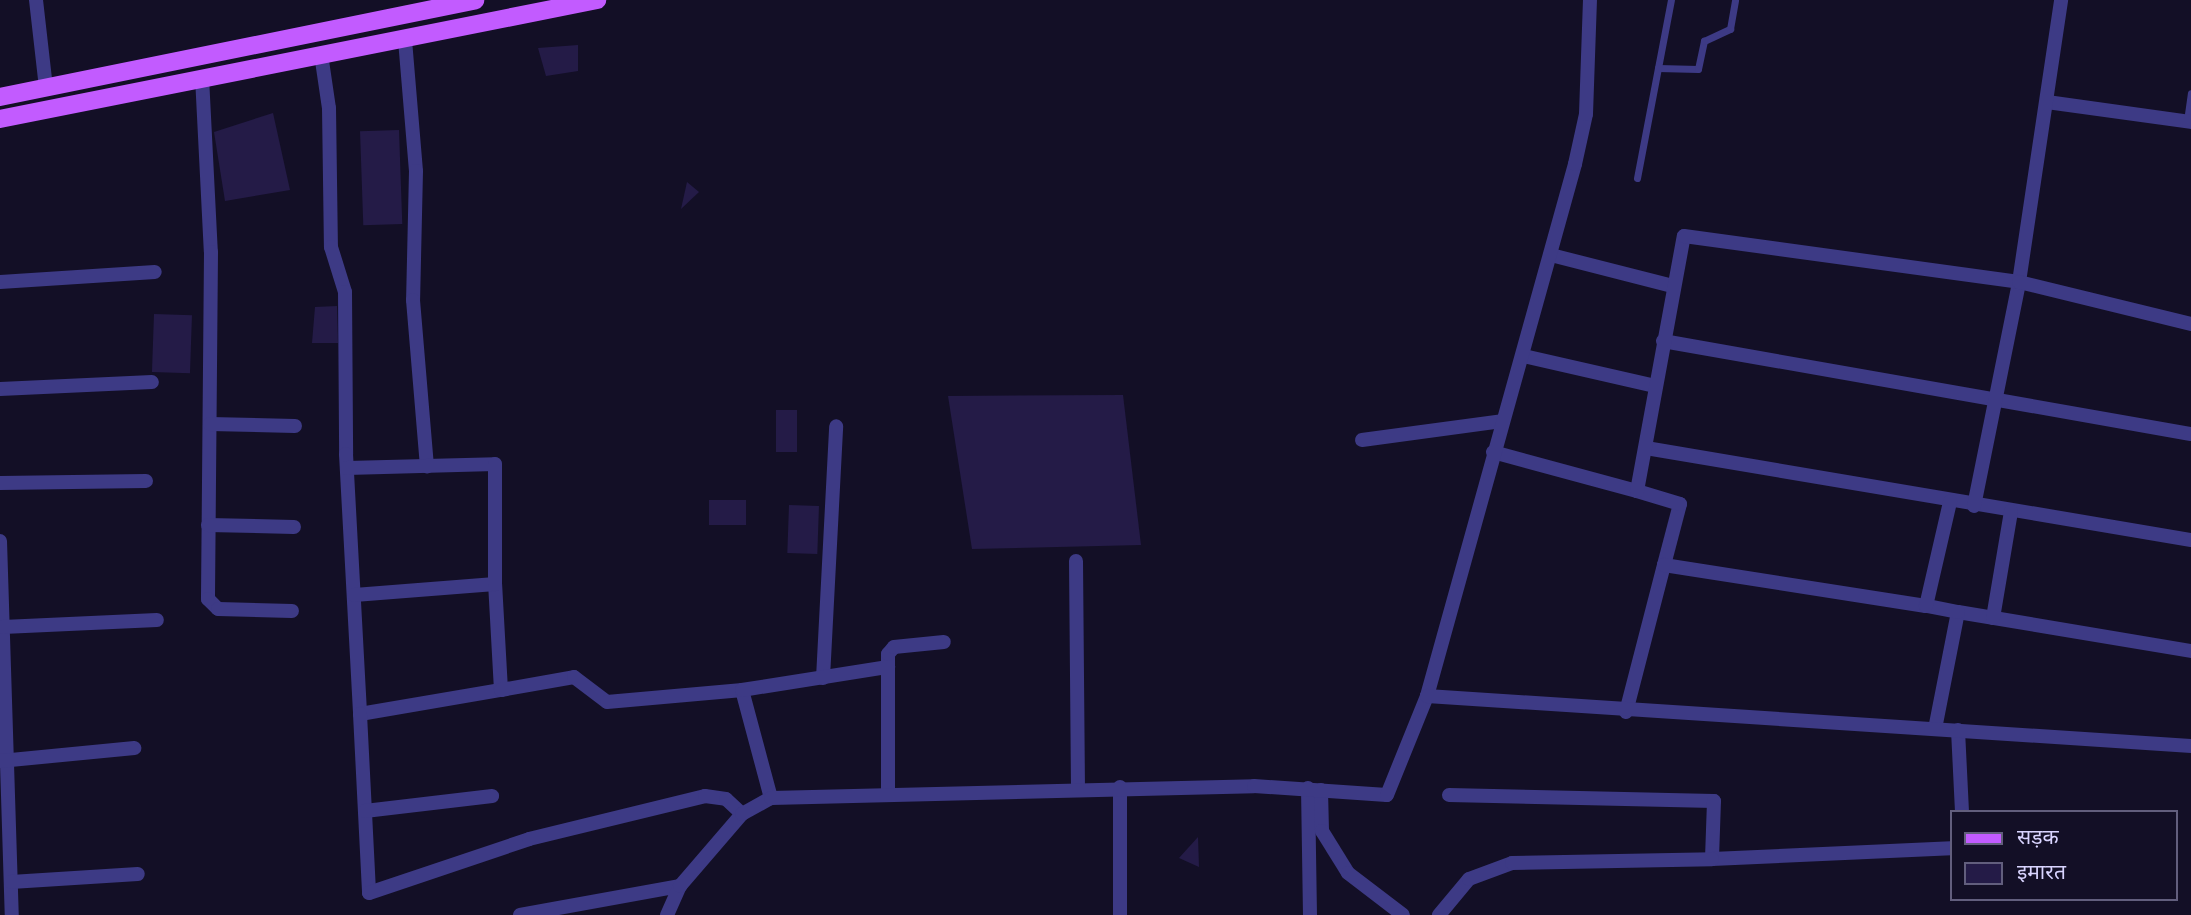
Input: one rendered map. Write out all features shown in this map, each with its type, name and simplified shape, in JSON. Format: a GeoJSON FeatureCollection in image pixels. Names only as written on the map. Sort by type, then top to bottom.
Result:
{"type":"FeatureCollection","features":[{"type":"Feature","properties":{"kind":"main road"},"geometry":{"type":"LineString","coordinates":[[0,97],[477,0]]}},
{"type":"Feature","properties":{"kind":"main road"},"geometry":{"type":"LineString","coordinates":[[0,120],[202,77],[405,40],[597,0]]}},
{"type":"Feature","properties":{"kind":"street"},"geometry":{"type":"LineString","coordinates":[[36,0],[46,88]]}},
{"type":"Feature","properties":{"kind":"street"},"geometry":{"type":"LineString","coordinates":[[477,0],[479,23]]}},
{"type":"Feature","properties":{"kind":"street"},"geometry":{"type":"LineString","coordinates":[[667,915],[680,886],[742,814],[771,797],[888,791],[1078,787],[1315,789],[1387,795],[1427,696],[1493,452],[1524,356],[1551,255],[1586,114],[1590,0]]}},
{"type":"Feature","properties":{"kind":"street"},"geometry":{"type":"LineString","coordinates":[[1974,506],[2018,282],[2061,0]]}},
{"type":"Feature","properties":{"kind":"street"},"geometry":{"type":"LineString","coordinates":[[405,40],[416,171],[413,300],[427,466]]}},
{"type":"Feature","properties":{"kind":"street"},"geometry":{"type":"LineString","coordinates":[[321,54],[329,108],[331,247],[345,292],[347,468],[369,893],[529,839],[705,796],[726,799],[742,814]]}},
{"type":"Feature","properties":{"kind":"street"},"geometry":{"type":"LineString","coordinates":[[202,77],[211,252],[208,525],[210,606],[292,611]]}},
{"type":"Feature","properties":{"kind":"street"},"geometry":{"type":"LineString","coordinates":[[2047,102],[2189,121]]}},
{"type":"Feature","properties":{"kind":"street"},"geometry":{"type":"LineString","coordinates":[[1637,491],[1684,236],[2018,282],[2191,324]]}},
{"type":"Feature","properties":{"kind":"street"},"geometry":{"type":"LineString","coordinates":[[1551,255],[1673,286]]}},
{"type":"Feature","properties":{"kind":"street"},"geometry":{"type":"LineString","coordinates":[[0,282],[155,272]]}},
{"type":"Feature","properties":{"kind":"street"},"geometry":{"type":"LineString","coordinates":[[1663,341],[2191,434]]}},
{"type":"Feature","properties":{"kind":"street"},"geometry":{"type":"LineString","coordinates":[[1524,356],[1655,386]]}},
{"type":"Feature","properties":{"kind":"street"},"geometry":{"type":"LineString","coordinates":[[0,389],[152,382]]}},
{"type":"Feature","properties":{"kind":"street"},"geometry":{"type":"LineString","coordinates":[[1362,440],[1502,421]]}},
{"type":"Feature","properties":{"kind":"street"},"geometry":{"type":"LineString","coordinates":[[210,424],[295,426]]}},
{"type":"Feature","properties":{"kind":"street"},"geometry":{"type":"LineString","coordinates":[[823,678],[836,426]]}},
{"type":"Feature","properties":{"kind":"street"},"geometry":{"type":"LineString","coordinates":[[1646,448],[1950,502],[2191,540]]}},
{"type":"Feature","properties":{"kind":"street"},"geometry":{"type":"LineString","coordinates":[[1493,452],[1680,504],[1626,712]]}},
{"type":"Feature","properties":{"kind":"street"},"geometry":{"type":"LineString","coordinates":[[347,468],[495,464],[495,584],[501,690]]}},
{"type":"Feature","properties":{"kind":"street"},"geometry":{"type":"LineString","coordinates":[[0,483],[146,481]]}},
{"type":"Feature","properties":{"kind":"street"},"geometry":{"type":"LineString","coordinates":[[1926,606],[1950,502]]}},
{"type":"Feature","properties":{"kind":"street"},"geometry":{"type":"LineString","coordinates":[[1993,618],[2011,512]]}},
{"type":"Feature","properties":{"kind":"street"},"geometry":{"type":"LineString","coordinates":[[208,525],[294,527]]}},
{"type":"Feature","properties":{"kind":"street"},"geometry":{"type":"LineString","coordinates":[[0,541],[4,761],[12,915]]}},
{"type":"Feature","properties":{"kind":"street"},"geometry":{"type":"LineString","coordinates":[[1076,561],[1078,787]]}},
{"type":"Feature","properties":{"kind":"street"},"geometry":{"type":"LineString","coordinates":[[1664,565],[2191,651]]}},
{"type":"Feature","properties":{"kind":"street"},"geometry":{"type":"LineString","coordinates":[[354,595],[495,584]]}},
{"type":"Feature","properties":{"kind":"street"},"geometry":{"type":"LineString","coordinates":[[1935,729],[1958,612]]}},
{"type":"Feature","properties":{"kind":"street"},"geometry":{"type":"LineString","coordinates":[[3,627],[158,620]]}},
{"type":"Feature","properties":{"kind":"street"},"geometry":{"type":"LineString","coordinates":[[888,791],[888,667],[894,647],[944,642]]}},
{"type":"Feature","properties":{"kind":"street"},"geometry":{"type":"LineString","coordinates":[[360,714],[574,677],[607,702],[742,690],[888,667]]}},
{"type":"Feature","properties":{"kind":"street"},"geometry":{"type":"LineString","coordinates":[[742,690],[771,797]]}},
{"type":"Feature","properties":{"kind":"street"},"geometry":{"type":"LineString","coordinates":[[1427,696],[1626,712],[2191,746]]}},
{"type":"Feature","properties":{"kind":"street"},"geometry":{"type":"LineString","coordinates":[[1958,730],[1962,810]]}},
{"type":"Feature","properties":{"kind":"street"},"geometry":{"type":"LineString","coordinates":[[4,761],[134,748]]}},
{"type":"Feature","properties":{"kind":"street"},"geometry":{"type":"LineString","coordinates":[[1120,787],[1120,915]]}},
{"type":"Feature","properties":{"kind":"street"},"geometry":{"type":"LineString","coordinates":[[1310,915],[1315,789]]}},
{"type":"Feature","properties":{"kind":"street"},"geometry":{"type":"LineString","coordinates":[[1315,789],[1322,831],[1348,873],[1403,915]]}},
{"type":"Feature","properties":{"kind":"street"},"geometry":{"type":"LineString","coordinates":[[1449,795],[1714,801],[1712,859]]}},
{"type":"Feature","properties":{"kind":"street"},"geometry":{"type":"LineString","coordinates":[[365,811],[492,796]]}},
{"type":"Feature","properties":{"kind":"street"},"geometry":{"type":"LineString","coordinates":[[1439,915],[1469,878],[1512,863],[1712,859],[1950,848]]}},
{"type":"Feature","properties":{"kind":"street"},"geometry":{"type":"LineString","coordinates":[[12,881],[138,874]]}},
{"type":"Feature","properties":{"kind":"street"},"geometry":{"type":"LineString","coordinates":[[520,915],[680,886]]}},
{"type":"Feature","properties":{"kind":"lane"},"geometry":{"type":"LineString","coordinates":[[1637,178],[1671,0]]}},
{"type":"Feature","properties":{"kind":"lane"},"geometry":{"type":"LineString","coordinates":[[1658,68],[1698,69],[1704,40],[1730,29],[1735,0]]}},
{"type":"Feature","properties":{"kind":"lane"},"geometry":{"type":"LineString","coordinates":[[2189,121],[2191,93]]}},
{"type":"Feature","properties":{"kind":"building"},"geometry":{"type":"Polygon","coordinates":[[[578,45],[578,71],[546,76],[538,48],[578,45]]]}},
{"type":"Feature","properties":{"kind":"building"},"geometry":{"type":"Polygon","coordinates":[[[273,113],[290,190],[225,201],[214,132],[273,113]]]}},
{"type":"Feature","properties":{"kind":"building"},"geometry":{"type":"Polygon","coordinates":[[[399,130],[402,224],[363,225],[360,131],[399,130]]]}},
{"type":"Feature","properties":{"kind":"building"},"geometry":{"type":"Polygon","coordinates":[[[687,182],[699,192],[681,209],[687,182]]]}},
{"type":"Feature","properties":{"kind":"building"},"geometry":{"type":"Polygon","coordinates":[[[337,306],[338,343],[312,343],[315,307],[337,306]]]}},
{"type":"Feature","properties":{"kind":"building"},"geometry":{"type":"Polygon","coordinates":[[[154,314],[192,315],[190,373],[152,372],[154,314]]]}},
{"type":"Feature","properties":{"kind":"building"},"geometry":{"type":"Polygon","coordinates":[[[1123,395],[1141,545],[972,549],[948,396],[1123,395]]]}},
{"type":"Feature","properties":{"kind":"building"},"geometry":{"type":"Polygon","coordinates":[[[776,410],[797,410],[797,452],[776,452],[776,410]]]}},
{"type":"Feature","properties":{"kind":"building"},"geometry":{"type":"Polygon","coordinates":[[[709,500],[746,500],[746,525],[709,525],[709,500]]]}},
{"type":"Feature","properties":{"kind":"building"},"geometry":{"type":"Polygon","coordinates":[[[789,505],[819,506],[817,554],[787,553],[789,505]]]}},
{"type":"Feature","properties":{"kind":"building"},"geometry":{"type":"Polygon","coordinates":[[[1198,837],[1199,867],[1179,858],[1198,837]]]}}]}
